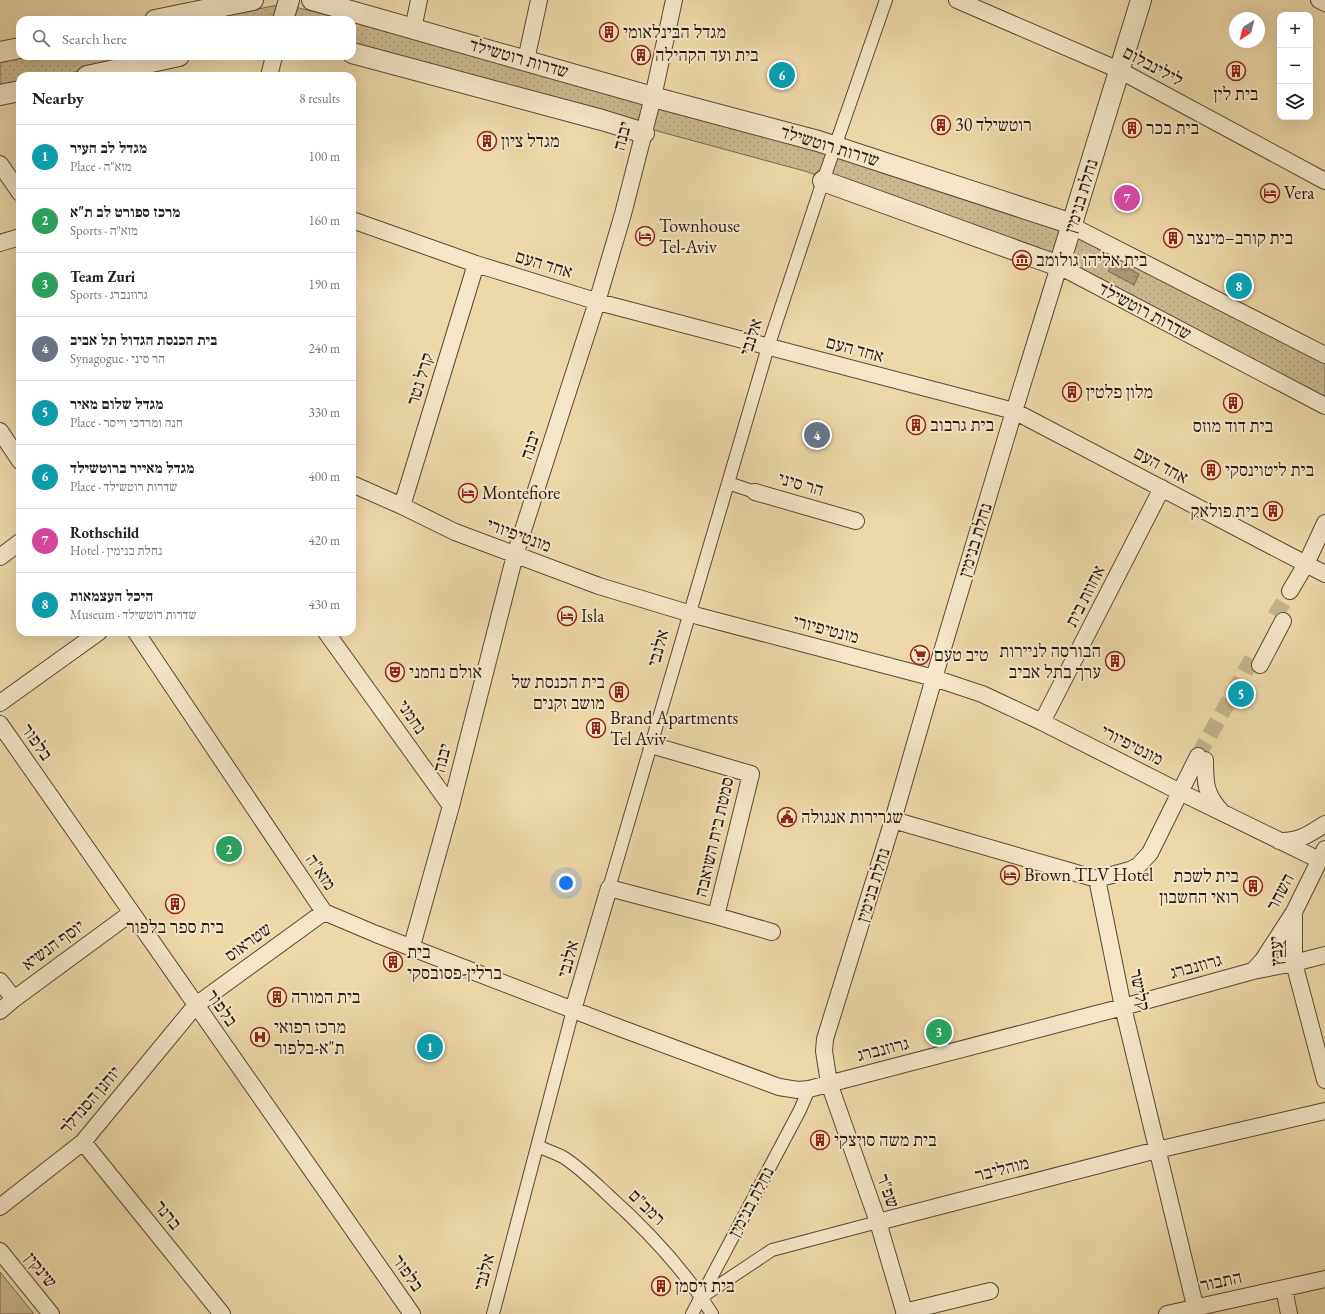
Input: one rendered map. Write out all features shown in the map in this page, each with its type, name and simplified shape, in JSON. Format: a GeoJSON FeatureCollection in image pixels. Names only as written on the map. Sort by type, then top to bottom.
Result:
{"type":"FeatureCollection","features":[{"type":"Feature","properties":{"kind":"street"},"geometry":{"type":"LineString","coordinates":[[175,16],[253,0]]}},
{"type":"Feature","properties":{"kind":"street"},"geometry":{"type":"LineString","coordinates":[[284,16],[289,0]]}},
{"type":"Feature","properties":{"kind":"street","name":"שדרות רוטשילד"},"geometry":{"type":"LineString","coordinates":[[312,0],[835,147],[1066,222],[1325,355]]}},
{"type":"Feature","properties":{"kind":"street"},"geometry":{"type":"LineString","coordinates":[[413,28],[419,0]]}},
{"type":"Feature","properties":{"kind":"street"},"geometry":{"type":"LineString","coordinates":[[526,60],[539,0]]}},
{"type":"Feature","properties":{"kind":"street","name":"יבנה"},"geometry":{"type":"LineString","coordinates":[[409,947],[412,946],[450,806],[515,555],[597,302],[623,214],[653,96],[674,0]]}},
{"type":"Feature","properties":{"kind":"street","name":"אלנבי"},"geometry":{"type":"LineString","coordinates":[[493,1314],[573,1010],[768,347],[823,181],[886,0]]}},
{"type":"Feature","properties":{"kind":"street","name":"לילינבלום"},"geometry":{"type":"LineString","coordinates":[[957,0],[1119,70],[1325,181]]}},
{"type":"Feature","properties":{"kind":"street","name":"נחלת בנימין"},"geometry":{"type":"LineString","coordinates":[[829,1083],[824,1051],[825,1039],[893,820],[1014,411],[1142,0]]}},
{"type":"Feature","properties":{"kind":"street"},"geometry":{"type":"LineString","coordinates":[[1319,0],[1325,4]]}},
{"type":"Feature","properties":{"kind":"street"},"geometry":{"type":"LineString","coordinates":[[0,52],[16,49]]}},
{"type":"Feature","properties":{"kind":"street"},"geometry":{"type":"LineString","coordinates":[[356,54],[602,120],[644,133]]}},
{"type":"Feature","properties":{"kind":"street"},"geometry":{"type":"LineString","coordinates":[[105,72],[161,60]]}},
{"type":"Feature","properties":{"kind":"street"},"geometry":{"type":"LineString","coordinates":[[270,72],[273,60]]}},
{"type":"Feature","properties":{"kind":"street"},"geometry":{"type":"LineString","coordinates":[[0,95],[16,92]]}},
{"type":"Feature","properties":{"kind":"street"},"geometry":{"type":"LineString","coordinates":[[0,164],[16,187]]}},
{"type":"Feature","properties":{"kind":"street","name":"שדרות רוטשילד"},"geometry":{"type":"LineString","coordinates":[[823,181],[1059,266],[1325,406]]}},
{"type":"Feature","properties":{"kind":"street","name":"אחד העם"},"geometry":{"type":"LineString","coordinates":[[356,226],[597,302],[1014,411],[1325,574]]}},
{"type":"Feature","properties":{"kind":"street"},"geometry":{"type":"LineString","coordinates":[[0,243],[16,238]]}},
{"type":"Feature","properties":{"kind":"street","name":"קרל נטר"},"geometry":{"type":"LineString","coordinates":[[402,506],[476,264]]}},
{"type":"Feature","properties":{"kind":"street"},"geometry":{"type":"LineString","coordinates":[[0,431],[16,455]]}},
{"type":"Feature","properties":{"kind":"street","name":"הר סיני"},"geometry":{"type":"LineString","coordinates":[[734,485],[856,521]]}},
{"type":"Feature","properties":{"kind":"street","name":"מונטיפיורי"},"geometry":{"type":"LineString","coordinates":[[356,486],[455,532],[599,586],[689,613],[934,678],[982,694],[1042,722],[1279,841],[1319,857]]}},
{"type":"Feature","properties":{"kind":"street","name":"אחוזת בית"},"geometry":{"type":"LineString","coordinates":[[1042,722],[1162,488]]}},
{"type":"Feature","properties":{"kind":"street"},"geometry":{"type":"LineString","coordinates":[[1293,593],[1304,577],[1306,564],[1325,523]]}},
{"type":"Feature","properties":{"kind":"street"},"geometry":{"type":"LineString","coordinates":[[0,557],[16,545]]}},
{"type":"Feature","properties":{"kind":"street"},"geometry":{"type":"LineString","coordinates":[[1256,662],[1279,619]]}},
{"type":"Feature","properties":{"kind":"street"},"geometry":{"type":"LineString","coordinates":[[0,703],[93,636]]}},
{"type":"Feature","properties":{"kind":"street","name":"מזא\"ה"},"geometry":{"type":"LineString","coordinates":[[139,636],[324,912],[409,947],[573,1010]]}},
{"type":"Feature","properties":{"kind":"street","name":"נחמני"},"geometry":{"type":"LineString","coordinates":[[329,636],[450,806]]}},
{"type":"Feature","properties":{"kind":"street","name":"בלפור"},"geometry":{"type":"LineString","coordinates":[[0,724],[412,1314]]}},
{"type":"Feature","properties":{"kind":"street","name":"סמטת בית השואבה"},"geometry":{"type":"LineString","coordinates":[[651,745],[751,774],[716,916]]}},
{"type":"Feature","properties":{"kind":"street"},"geometry":{"type":"LineString","coordinates":[[893,820],[1097,879],[1130,870],[1145,860],[1155,845],[1180,792],[1201,758],[1208,794],[1222,813]]}},
{"type":"Feature","properties":{"kind":"street"},"geometry":{"type":"LineString","coordinates":[[1279,841],[1296,840],[1314,832],[1325,824]]}},
{"type":"Feature","properties":{"kind":"street","name":"השחר"},"geometry":{"type":"LineString","coordinates":[[1253,971],[1294,912],[1319,857]]}},
{"type":"Feature","properties":{"kind":"street","name":"קלישר"},"geometry":{"type":"LineString","coordinates":[[1097,879],[1123,1007],[1196,1311]]}},
{"type":"Feature","properties":{"kind":"street","name":"סמטת בית השואבה"},"geometry":{"type":"LineString","coordinates":[[609,888],[772,932]]}},
{"type":"Feature","properties":{"kind":"street","name":"שטראוס"},"geometry":{"type":"LineString","coordinates":[[196,1005],[324,912]]}},
{"type":"Feature","properties":{"kind":"street","name":"יעבץ"},"geometry":{"type":"LineString","coordinates":[[1294,912],[1294,963],[1325,1080]]}},
{"type":"Feature","properties":{"kind":"street","name":"יוסף הנשיא"},"geometry":{"type":"LineString","coordinates":[[0,1011],[14,998],[132,913]]}},
{"type":"Feature","properties":{"kind":"street","name":"גרוזנברג"},"geometry":{"type":"LineString","coordinates":[[573,1010],[770,1084],[792,1089],[810,1089],[1123,1007],[1253,971],[1325,955]]}},
{"type":"Feature","properties":{"kind":"street"},"geometry":{"type":"LineString","coordinates":[[0,981],[14,998]]}},
{"type":"Feature","properties":{"kind":"street","name":"יוחנן הסנדלר"},"geometry":{"type":"LineString","coordinates":[[0,1207],[82,1142],[196,1005]]}},
{"type":"Feature","properties":{"kind":"street","name":"שפ\"ר"},"geometry":{"type":"LineString","coordinates":[[829,1083],[878,1222],[905,1313]]}},
{"type":"Feature","properties":{"kind":"street","name":"נחלת בנימין"},"geometry":{"type":"LineString","coordinates":[[692,1314],[810,1089]]}},
{"type":"Feature","properties":{"kind":"street","name":"מוהליבר"},"geometry":{"type":"LineString","coordinates":[[701,1297],[772,1250],[1157,1150],[1325,1112]]}},
{"type":"Feature","properties":{"kind":"street","name":"ברנר"},"geometry":{"type":"LineString","coordinates":[[82,1142],[222,1314]]}},
{"type":"Feature","properties":{"kind":"street","name":"רמב\"ם"},"geometry":{"type":"LineString","coordinates":[[538,1146],[563,1158],[587,1175],[621,1206],[655,1240],[701,1297],[712,1314]]}},
{"type":"Feature","properties":{"kind":"street","name":"שינקין"},"geometry":{"type":"LineString","coordinates":[[0,1251],[51,1314]]}},
{"type":"Feature","properties":{"kind":"street","name":"התבור"},"geometry":{"type":"LineString","coordinates":[[1167,1314],[1196,1311],[1325,1279]]}},
{"type":"Feature","properties":{"kind":"street"},"geometry":{"type":"LineString","coordinates":[[1284,1288],[1289,1314]]}},
{"type":"Feature","properties":{"kind":"street"},"geometry":{"type":"LineString","coordinates":[[905,1313],[990,1291]]}},
{"type":"Feature","properties":{"kind":"shaded area"},"geometry":{"type":"Polygon","coordinates":[[[283,4],[331,16],[223,16],[283,4]]]}},
{"type":"Feature","properties":{"kind":"shaded area"},"geometry":{"type":"Polygon","coordinates":[[[356,22],[825,146],[1061,227],[1325,363],[1325,399],[1165,317],[808,172],[356,49],[356,22]]]}},
{"type":"Feature","properties":{"kind":"shaded area"},"geometry":{"type":"Polygon","coordinates":[[[16,57],[16,60],[130,60],[75,72],[16,72],[16,85],[0,88],[0,60],[16,57]]]}},
{"type":"Feature","properties":{"kind":"shaded area"},"geometry":{"type":"Polygon","coordinates":[[[0,1272],[34,1314],[0,1314],[0,1272]]]}},
{"type":"Feature","properties":{"kind":"water"},"geometry":{"type":"Polygon","coordinates":[[[1114,261],[1139,274],[1134,285],[1108,271],[1114,261]]]}},
{"type":"Feature","properties":{"kind":"tunnel"},"geometry":{"type":"LineString","coordinates":[[1275,616],[1290,591]]}},
{"type":"Feature","properties":{"kind":"tunnel"},"geometry":{"type":"LineString","coordinates":[[1198,756],[1252,659]]}},
{"type":"Feature","properties":{"kind":"place","name":"מגדל הבינלאומי"},"geometry":{"type":"Point","coordinates":[609,32]}},
{"type":"Feature","properties":{"kind":"place","name":"בית ועד הקהילה"},"geometry":{"type":"Point","coordinates":[641,55]}},
{"type":"Feature","properties":{"kind":"place","name":"בית לין"},"geometry":{"type":"Point","coordinates":[1236,71]}},
{"type":"Feature","properties":{"kind":"place","name":"מגדל מאייר ברוטשילד"},"geometry":{"type":"Point","coordinates":[782,75]}},
{"type":"Feature","properties":{"kind":"place","name":"רוטשילד 30"},"geometry":{"type":"Point","coordinates":[941,125]}},
{"type":"Feature","properties":{"kind":"place","name":"בית בכר"},"geometry":{"type":"Point","coordinates":[1132,128]}},
{"type":"Feature","properties":{"kind":"place","name":"מגדל ציון"},"geometry":{"type":"Point","coordinates":[487,141]}},
{"type":"Feature","properties":{"kind":"place","name":"Vera"},"geometry":{"type":"Point","coordinates":[1270,193]}},
{"type":"Feature","properties":{"kind":"place","name":"Rothschild"},"geometry":{"type":"Point","coordinates":[1127,198]}},
{"type":"Feature","properties":{"kind":"place","name":"Townhouse Tel-Aviv"},"geometry":{"type":"Point","coordinates":[645,236]}},
{"type":"Feature","properties":{"kind":"place","name":"בית קורב–מינצר"},"geometry":{"type":"Point","coordinates":[1173,238]}},
{"type":"Feature","properties":{"kind":"place","name":"בית אליהו גולומב"},"geometry":{"type":"Point","coordinates":[1022,260]}},
{"type":"Feature","properties":{"kind":"place","name":"היכל העצמאות"},"geometry":{"type":"Point","coordinates":[1239,286]}},
{"type":"Feature","properties":{"kind":"place","name":"מלון פלטין"},"geometry":{"type":"Point","coordinates":[1072,392]}},
{"type":"Feature","properties":{"kind":"place","name":"בית דוד מוזס"},"geometry":{"type":"Point","coordinates":[1233,403]}},
{"type":"Feature","properties":{"kind":"place","name":"בית גרבוב"},"geometry":{"type":"Point","coordinates":[916,425]}},
{"type":"Feature","properties":{"kind":"place","name":"בית הכנסת הגדול תל אביב"},"geometry":{"type":"Point","coordinates":[817,435]}},
{"type":"Feature","properties":{"kind":"place","name":"בית ליטוינסקי"},"geometry":{"type":"Point","coordinates":[1211,470]}},
{"type":"Feature","properties":{"kind":"place","name":"Montefiore"},"geometry":{"type":"Point","coordinates":[468,493]}},
{"type":"Feature","properties":{"kind":"place","name":"בית פולאק"},"geometry":{"type":"Point","coordinates":[1273,511]}},
{"type":"Feature","properties":{"kind":"place","name":"Isla"},"geometry":{"type":"Point","coordinates":[567,616]}},
{"type":"Feature","properties":{"kind":"place","name":"טיב טעם"},"geometry":{"type":"Point","coordinates":[920,655]}},
{"type":"Feature","properties":{"kind":"place","name":"הבורסה לניירות ערך בתל אביב"},"geometry":{"type":"Point","coordinates":[1115,661]}},
{"type":"Feature","properties":{"kind":"place","name":"אולם נחמני"},"geometry":{"type":"Point","coordinates":[395,672]}},
{"type":"Feature","properties":{"kind":"place","name":"בית הכנסת של מושב זקנים"},"geometry":{"type":"Point","coordinates":[619,692]}},
{"type":"Feature","properties":{"kind":"place","name":"מגדל שלום מאיר"},"geometry":{"type":"Point","coordinates":[1241,694]}},
{"type":"Feature","properties":{"kind":"place","name":"Brand Apartments Tel Aviv"},"geometry":{"type":"Point","coordinates":[596,728]}},
{"type":"Feature","properties":{"kind":"place","name":"שגרירות אנגולה"},"geometry":{"type":"Point","coordinates":[787,817]}},
{"type":"Feature","properties":{"kind":"place","name":"מרכז ספורט לב ת\"א"},"geometry":{"type":"Point","coordinates":[229,849]}},
{"type":"Feature","properties":{"kind":"place","name":"Brown TLV Hotel"},"geometry":{"type":"Point","coordinates":[1010,875]}},
{"type":"Feature","properties":{"kind":"place","name":"בית לשכת רואי החשבון"},"geometry":{"type":"Point","coordinates":[1253,886]}},
{"type":"Feature","properties":{"kind":"place","name":"בית ספר בלפור"},"geometry":{"type":"Point","coordinates":[175,904]}},
{"type":"Feature","properties":{"kind":"place","name":"בית ברלין-פסובסקי"},"geometry":{"type":"Point","coordinates":[393,962]}},
{"type":"Feature","properties":{"kind":"place","name":"בית המורה"},"geometry":{"type":"Point","coordinates":[277,997]}},
{"type":"Feature","properties":{"kind":"place","name":"Team Zuri"},"geometry":{"type":"Point","coordinates":[939,1032]}},
{"type":"Feature","properties":{"kind":"place","name":"מרכז רפואי ת\"א-בלפור"},"geometry":{"type":"Point","coordinates":[260,1037]}},
{"type":"Feature","properties":{"kind":"place","name":"מגדל לב העיר"},"geometry":{"type":"Point","coordinates":[430,1047]}},
{"type":"Feature","properties":{"kind":"place","name":"בית משה סויצקי"},"geometry":{"type":"Point","coordinates":[820,1140]}},
{"type":"Feature","properties":{"kind":"place","name":"בית זיסמן"},"geometry":{"type":"Point","coordinates":[661,1286]}}]}
